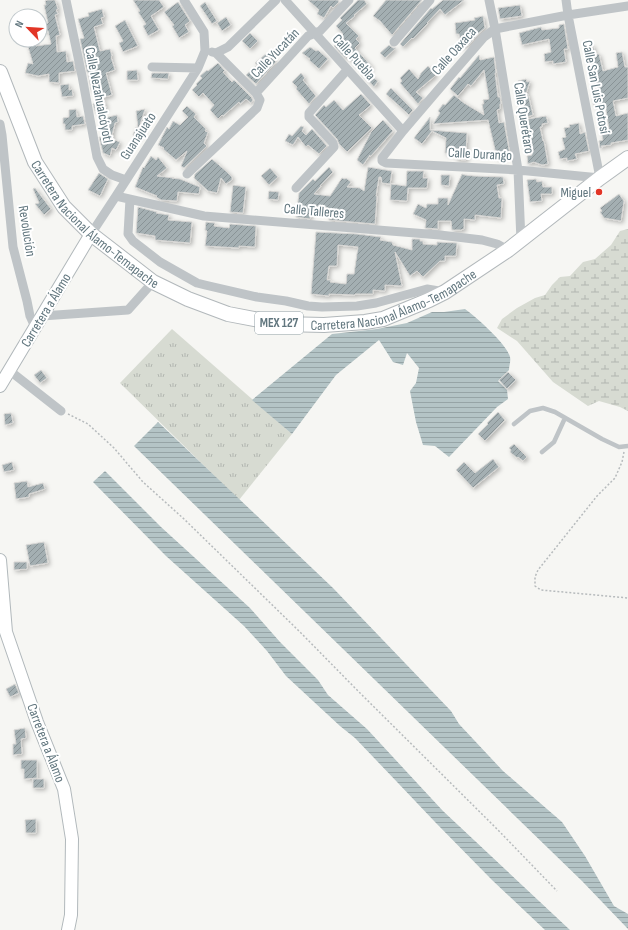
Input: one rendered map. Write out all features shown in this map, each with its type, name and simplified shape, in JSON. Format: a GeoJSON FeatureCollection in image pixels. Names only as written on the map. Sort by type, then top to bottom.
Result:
{"type":"FeatureCollection","features":[{"type":"Feature","properties":{"kind":"main road","name":"Carretera Nacional Álamo-Temapache"},"geometry":{"type":"LineString","coordinates":[[0,72],[36,162],[64,208],[91,234],[153,282],[188,299],[228,314],[281,324],[365,322],[383,319],[409,309],[445,292],[521,241],[600,178],[628,158]]}},
{"type":"Feature","properties":{"kind":"main road","name":"Carretera a Álamo"},"geometry":{"type":"LineString","coordinates":[[0,386],[91,234]]}},
{"type":"Feature","properties":{"kind":"main road","name":"Carretera a Álamo"},"geometry":{"type":"LineString","coordinates":[[0,560],[6,632],[37,722],[64,789],[72,839],[70,915],[68,930]]}},
{"type":"Feature","properties":{"kind":"street","name":"Calle Nezahualcóyotl"},"geometry":{"type":"LineString","coordinates":[[66,0],[97,157],[103,169],[112,175],[126,180]]}},
{"type":"Feature","properties":{"kind":"street"},"geometry":{"type":"LineString","coordinates":[[184,0],[204,32],[204,51],[216,53],[228,47],[276,0]]}},
{"type":"Feature","properties":{"kind":"street","name":"Calle Puebla"},"geometry":{"type":"LineString","coordinates":[[285,0],[402,132]]}},
{"type":"Feature","properties":{"kind":"street","name":"Calle Yucatán"},"geometry":{"type":"LineString","coordinates":[[187,174],[257,108],[258,96],[308,36],[320,31],[349,0]]}},
{"type":"Feature","properties":{"kind":"street"},"geometry":{"type":"LineString","coordinates":[[394,42],[430,0]]}},
{"type":"Feature","properties":{"kind":"street","name":"Calle Querétaro"},"geometry":{"type":"LineString","coordinates":[[489,0],[518,170],[521,241]]}},
{"type":"Feature","properties":{"kind":"street","name":"Calle San Luis Potosí"},"geometry":{"type":"LineString","coordinates":[[566,0],[600,178]]}},
{"type":"Feature","properties":{"kind":"street","name":"Calle Oaxaca"},"geometry":{"type":"LineString","coordinates":[[382,161],[382,158],[402,132],[484,37],[495,29],[568,15],[628,6]]}},
{"type":"Feature","properties":{"kind":"street","name":"Guanajuato"},"geometry":{"type":"LineString","coordinates":[[91,234],[198,68],[204,51]]}},
{"type":"Feature","properties":{"kind":"street"},"geometry":{"type":"LineString","coordinates":[[216,53],[258,96]]}},
{"type":"Feature","properties":{"kind":"street"},"geometry":{"type":"LineString","coordinates":[[152,67],[198,68]]}},
{"type":"Feature","properties":{"kind":"street"},"geometry":{"type":"LineString","coordinates":[[296,188],[334,147],[309,116],[309,112],[347,70]]}},
{"type":"Feature","properties":{"kind":"street","name":"Revolución"},"geometry":{"type":"LineString","coordinates":[[0,124],[13,247],[30,316],[35,328]]}},
{"type":"Feature","properties":{"kind":"street","name":"Calle Durango"},"geometry":{"type":"LineString","coordinates":[[382,161],[386,163],[518,170],[600,178]]}},
{"type":"Feature","properties":{"kind":"street","name":"Calle Talleres"},"geometry":{"type":"LineString","coordinates":[[116,196],[204,216],[482,240],[497,244],[508,250]]}},
{"type":"Feature","properties":{"kind":"street"},"geometry":{"type":"LineString","coordinates":[[130,199],[128,234],[132,241],[160,262],[197,283],[257,297],[322,307],[376,304],[427,289],[445,292]]}},
{"type":"Feature","properties":{"kind":"street"},"geometry":{"type":"LineString","coordinates":[[42,316],[128,310],[153,282]]}},
{"type":"Feature","properties":{"kind":"street"},"geometry":{"type":"LineString","coordinates":[[322,307],[324,324]]}},
{"type":"Feature","properties":{"kind":"street"},"geometry":{"type":"LineString","coordinates":[[10,371],[61,411]]}},
{"type":"Feature","properties":{"kind":"lane"},"geometry":{"type":"LineString","coordinates":[[514,424],[530,411],[542,408],[555,412],[619,447],[626,446]]}},
{"type":"Feature","properties":{"kind":"lane"},"geometry":{"type":"LineString","coordinates":[[542,452],[554,442],[565,418]]}},
{"type":"Feature","properties":{"kind":"path"},"geometry":{"type":"LineString","coordinates":[[61,411],[88,424],[114,448],[143,482],[184,519],[300,632],[358,692],[558,891]]}},
{"type":"Feature","properties":{"kind":"path"},"geometry":{"type":"LineString","coordinates":[[626,446],[622,462],[615,478],[597,496],[538,570],[535,577],[535,586],[542,590],[628,598]]}},
{"type":"Feature","properties":{"kind":"green space"},"geometry":{"type":"Polygon","coordinates":[[[628,229],[628,411],[599,401],[588,406],[553,382],[517,341],[497,328],[502,319],[517,308],[535,298],[545,295],[560,277],[570,276],[583,262],[595,259],[611,245],[620,231],[628,229]]]}},
{"type":"Feature","properties":{"kind":"green space"},"geometry":{"type":"Polygon","coordinates":[[[172,329],[292,434],[239,500],[120,383],[172,329]]]}},
{"type":"Feature","properties":{"kind":"shaded area"},"geometry":{"type":"Polygon","coordinates":[[[465,309],[490,331],[508,352],[510,357],[509,370],[498,381],[507,390],[508,399],[497,407],[449,457],[435,446],[423,445],[416,422],[410,391],[416,383],[419,368],[407,353],[403,365],[393,362],[379,340],[336,375],[292,434],[252,400],[332,334],[377,329],[407,323],[432,312],[465,309]]]}},
{"type":"Feature","properties":{"kind":"shaded area"},"geometry":{"type":"Polygon","coordinates":[[[158,422],[333,588],[451,711],[459,724],[503,771],[562,822],[585,856],[614,906],[628,914],[628,929],[582,881],[134,446],[158,422]]]}},
{"type":"Feature","properties":{"kind":"shaded area"},"geometry":{"type":"Polygon","coordinates":[[[105,471],[161,527],[250,608],[280,642],[318,680],[328,695],[367,729],[443,811],[570,930],[545,930],[492,880],[355,738],[286,676],[267,651],[244,626],[166,556],[93,482],[105,471]]]}},
{"type":"Feature","properties":{"kind":"building"},"geometry":{"type":"Polygon","coordinates":[[[55,0],[58,14],[55,15],[60,35],[56,36],[57,52],[66,51],[67,62],[73,61],[75,71],[59,73],[59,83],[49,82],[49,74],[38,76],[25,73],[28,63],[33,64],[28,48],[48,48],[48,44],[51,44],[48,31],[48,8],[45,8],[45,1],[55,0]]]}},
{"type":"Feature","properties":{"kind":"building"},"geometry":{"type":"Polygon","coordinates":[[[133,0],[159,0],[164,7],[151,16],[159,30],[148,36],[143,26],[146,24],[138,12],[140,11],[133,0]]]}},
{"type":"Feature","properties":{"kind":"building"},"geometry":{"type":"Polygon","coordinates":[[[308,0],[338,0],[339,2],[333,8],[331,6],[324,18],[317,14],[319,10],[308,0]]]}},
{"type":"Feature","properties":{"kind":"building"},"geometry":{"type":"Polygon","coordinates":[[[358,0],[364,0],[367,4],[346,23],[359,36],[356,39],[360,43],[355,48],[372,67],[368,72],[358,64],[356,66],[347,56],[345,58],[334,46],[341,39],[339,37],[343,34],[336,26],[342,20],[340,18],[358,0]]]}},
{"type":"Feature","properties":{"kind":"building"},"geometry":{"type":"Polygon","coordinates":[[[386,0],[422,0],[392,35],[380,21],[373,16],[386,0]]]}},
{"type":"Feature","properties":{"kind":"building"},"geometry":{"type":"Polygon","coordinates":[[[443,0],[464,0],[445,15],[440,9],[413,39],[412,38],[403,47],[400,44],[431,8],[432,9],[443,0]]]}},
{"type":"Feature","properties":{"kind":"building"},"geometry":{"type":"Polygon","coordinates":[[[178,2],[190,21],[185,25],[189,32],[179,38],[172,26],[174,25],[164,12],[178,2]]]}},
{"type":"Feature","properties":{"kind":"building"},"geometry":{"type":"Polygon","coordinates":[[[205,2],[217,21],[212,24],[200,6],[205,2]]]}},
{"type":"Feature","properties":{"kind":"building"},"geometry":{"type":"Polygon","coordinates":[[[520,5],[522,16],[500,19],[498,8],[520,5]]]}},
{"type":"Feature","properties":{"kind":"building"},"geometry":{"type":"Polygon","coordinates":[[[102,9],[104,17],[101,18],[103,24],[94,27],[100,51],[110,49],[115,70],[106,73],[112,95],[100,98],[98,89],[91,90],[80,39],[84,38],[78,19],[89,16],[88,13],[102,9]]]}},
{"type":"Feature","properties":{"kind":"building"},"geometry":{"type":"Polygon","coordinates":[[[483,16],[485,28],[468,46],[466,44],[461,48],[459,34],[456,34],[455,23],[475,20],[474,18],[483,16]]]}},
{"type":"Feature","properties":{"kind":"building"},"geometry":{"type":"Polygon","coordinates":[[[226,17],[231,25],[222,31],[217,23],[226,17]]]}},
{"type":"Feature","properties":{"kind":"building"},"geometry":{"type":"Polygon","coordinates":[[[125,20],[138,46],[123,52],[119,43],[123,41],[115,26],[125,20]]]}},
{"type":"Feature","properties":{"kind":"building"},"geometry":{"type":"Polygon","coordinates":[[[564,24],[568,49],[564,49],[566,62],[553,64],[553,61],[545,62],[544,54],[551,52],[549,39],[522,45],[519,33],[541,27],[542,30],[559,28],[559,25],[564,24]]]}},
{"type":"Feature","properties":{"kind":"building"},"geometry":{"type":"Polygon","coordinates":[[[250,33],[258,41],[250,49],[242,41],[250,33]]]}},
{"type":"Feature","properties":{"kind":"building"},"geometry":{"type":"Polygon","coordinates":[[[389,45],[396,48],[385,58],[380,53],[389,45]]]}},
{"type":"Feature","properties":{"kind":"building"},"geometry":{"type":"Polygon","coordinates":[[[593,45],[595,54],[599,54],[603,71],[618,67],[616,53],[622,52],[625,67],[628,67],[628,98],[613,101],[616,116],[628,113],[628,140],[601,146],[602,148],[600,148],[599,141],[603,140],[601,131],[609,129],[605,104],[594,106],[592,95],[596,94],[594,82],[598,81],[596,68],[591,69],[587,46],[593,45]]]}},
{"type":"Feature","properties":{"kind":"building"},"geometry":{"type":"Polygon","coordinates":[[[310,47],[316,51],[318,50],[328,59],[319,69],[302,53],[310,47]]]}},
{"type":"Feature","properties":{"kind":"building"},"geometry":{"type":"Polygon","coordinates":[[[267,53],[276,62],[256,84],[246,75],[257,65],[255,63],[267,53]]]}},
{"type":"Feature","properties":{"kind":"building"},"geometry":{"type":"Polygon","coordinates":[[[479,55],[480,60],[494,57],[498,97],[500,97],[501,104],[500,109],[497,110],[499,123],[504,122],[510,155],[497,158],[488,120],[433,124],[440,113],[438,111],[443,104],[445,105],[454,95],[484,115],[482,104],[484,104],[483,100],[489,99],[484,70],[471,86],[468,84],[458,96],[450,89],[479,55]]]}},
{"type":"Feature","properties":{"kind":"building"},"geometry":{"type":"Polygon","coordinates":[[[218,63],[225,71],[223,72],[232,82],[234,80],[253,100],[251,103],[246,99],[240,104],[239,102],[218,119],[210,110],[214,105],[203,93],[199,97],[192,90],[202,78],[200,76],[218,63]]]}},
{"type":"Feature","properties":{"kind":"building"},"geometry":{"type":"Polygon","coordinates":[[[428,66],[436,75],[416,92],[423,98],[418,104],[400,83],[402,81],[400,78],[409,69],[418,79],[421,73],[428,66]]]}},
{"type":"Feature","properties":{"kind":"building"},"geometry":{"type":"Polygon","coordinates":[[[137,70],[138,80],[127,80],[127,71],[137,70]]]}},
{"type":"Feature","properties":{"kind":"building"},"geometry":{"type":"Polygon","coordinates":[[[363,70],[378,81],[374,87],[361,72],[363,70]]]}},
{"type":"Feature","properties":{"kind":"building"},"geometry":{"type":"Polygon","coordinates":[[[152,73],[169,73],[168,79],[151,78],[152,73]]]}},
{"type":"Feature","properties":{"kind":"building"},"geometry":{"type":"Polygon","coordinates":[[[301,73],[305,78],[303,80],[316,96],[309,104],[292,82],[301,73]]]}},
{"type":"Feature","properties":{"kind":"building"},"geometry":{"type":"Polygon","coordinates":[[[526,79],[527,82],[530,81],[526,94],[528,94],[533,115],[523,118],[515,84],[518,84],[518,81],[526,79]]]}},
{"type":"Feature","properties":{"kind":"building"},"geometry":{"type":"Polygon","coordinates":[[[69,84],[69,90],[72,89],[73,96],[62,97],[60,85],[69,84]]]}},
{"type":"Feature","properties":{"kind":"building"},"geometry":{"type":"Polygon","coordinates":[[[391,88],[413,110],[409,115],[386,94],[391,88]]]}},
{"type":"Feature","properties":{"kind":"building"},"geometry":{"type":"Polygon","coordinates":[[[361,94],[371,105],[359,115],[372,128],[347,152],[315,115],[324,105],[326,107],[334,100],[343,110],[361,94]]]}},
{"type":"Feature","properties":{"kind":"building"},"geometry":{"type":"Polygon","coordinates":[[[104,100],[106,108],[95,111],[93,104],[104,100]]]}},
{"type":"Feature","properties":{"kind":"building"},"geometry":{"type":"Polygon","coordinates":[[[187,106],[196,114],[194,117],[206,129],[205,131],[208,132],[204,143],[207,146],[184,168],[181,166],[187,151],[176,160],[163,149],[164,148],[158,145],[167,127],[169,129],[173,121],[180,125],[188,117],[182,111],[187,106]]]}},
{"type":"Feature","properties":{"kind":"building"},"geometry":{"type":"Polygon","coordinates":[[[76,109],[77,117],[83,116],[85,124],[72,126],[72,130],[65,130],[63,118],[69,117],[69,110],[76,109]]]}},
{"type":"Feature","properties":{"kind":"building"},"geometry":{"type":"Polygon","coordinates":[[[145,109],[139,128],[143,130],[139,137],[133,135],[136,127],[138,128],[136,111],[145,109]]]}},
{"type":"Feature","properties":{"kind":"building"},"geometry":{"type":"Polygon","coordinates":[[[117,115],[118,122],[115,123],[112,139],[120,142],[116,150],[112,148],[110,156],[103,153],[99,137],[104,138],[106,129],[104,118],[117,115]]]}},
{"type":"Feature","properties":{"kind":"building"},"geometry":{"type":"Polygon","coordinates":[[[546,116],[548,123],[542,124],[542,127],[540,127],[548,164],[542,165],[534,162],[528,164],[527,156],[532,155],[530,142],[528,143],[526,131],[530,131],[528,119],[546,116]]]}},
{"type":"Feature","properties":{"kind":"building"},"geometry":{"type":"Polygon","coordinates":[[[430,117],[430,130],[467,133],[466,160],[456,159],[456,155],[445,153],[446,138],[432,131],[422,144],[414,138],[430,117]]]}},
{"type":"Feature","properties":{"kind":"building"},"geometry":{"type":"Polygon","coordinates":[[[383,120],[393,131],[370,157],[370,155],[363,165],[357,160],[371,132],[383,120]]]}},
{"type":"Feature","properties":{"kind":"building"},"geometry":{"type":"Polygon","coordinates":[[[579,123],[580,134],[585,132],[589,151],[575,154],[577,159],[567,161],[567,158],[560,159],[558,152],[565,149],[562,138],[566,137],[564,128],[570,127],[569,125],[579,123]]]}},
{"type":"Feature","properties":{"kind":"building"},"geometry":{"type":"Polygon","coordinates":[[[301,126],[304,127],[302,131],[306,135],[312,129],[327,146],[319,154],[308,145],[306,147],[298,137],[293,145],[285,141],[289,134],[292,136],[301,126]]]}},
{"type":"Feature","properties":{"kind":"building"},"geometry":{"type":"Polygon","coordinates":[[[151,156],[156,160],[158,157],[167,168],[157,176],[180,179],[200,187],[199,194],[178,192],[177,201],[161,200],[156,197],[157,196],[135,187],[143,167],[144,168],[151,156]]]}},
{"type":"Feature","properties":{"kind":"building"},"geometry":{"type":"Polygon","coordinates":[[[212,159],[232,177],[232,180],[226,184],[221,178],[217,193],[208,191],[194,178],[195,174],[212,159]]]}},
{"type":"Feature","properties":{"kind":"building"},"geometry":{"type":"Polygon","coordinates":[[[329,167],[333,172],[314,194],[330,196],[342,178],[346,178],[351,182],[347,187],[360,188],[364,191],[368,167],[392,171],[390,184],[382,183],[381,177],[379,177],[376,196],[375,224],[329,220],[328,208],[311,206],[310,219],[296,217],[299,193],[313,179],[315,181],[329,167]]]}},
{"type":"Feature","properties":{"kind":"building"},"geometry":{"type":"Polygon","coordinates":[[[270,168],[278,177],[269,185],[261,176],[270,168]]]}},
{"type":"Feature","properties":{"kind":"building"},"geometry":{"type":"Polygon","coordinates":[[[407,171],[424,171],[423,178],[428,178],[427,188],[408,188],[407,201],[390,200],[391,184],[406,186],[407,171]]]}},
{"type":"Feature","properties":{"kind":"building"},"geometry":{"type":"Polygon","coordinates":[[[99,173],[108,179],[100,196],[88,190],[99,173]]]}},
{"type":"Feature","properties":{"kind":"building"},"geometry":{"type":"Polygon","coordinates":[[[462,174],[503,177],[504,184],[497,185],[499,198],[502,198],[501,218],[475,215],[475,220],[464,219],[464,229],[461,230],[452,230],[451,221],[438,221],[438,229],[425,228],[426,220],[413,214],[418,204],[426,208],[427,204],[438,204],[438,198],[448,198],[448,205],[462,174]]]}},
{"type":"Feature","properties":{"kind":"building"},"geometry":{"type":"Polygon","coordinates":[[[441,175],[450,175],[449,186],[441,185],[441,175]]]}},
{"type":"Feature","properties":{"kind":"building"},"geometry":{"type":"Polygon","coordinates":[[[536,179],[537,182],[542,181],[543,187],[552,187],[552,194],[541,194],[542,201],[530,202],[527,180],[536,179]]]}},
{"type":"Feature","properties":{"kind":"building"},"geometry":{"type":"Polygon","coordinates":[[[233,185],[246,187],[243,213],[230,212],[233,185]]]}},
{"type":"Feature","properties":{"kind":"building"},"geometry":{"type":"Polygon","coordinates":[[[35,188],[51,209],[44,215],[35,204],[39,203],[33,189],[35,188]]]}},
{"type":"Feature","properties":{"kind":"building"},"geometry":{"type":"Polygon","coordinates":[[[269,191],[279,192],[278,200],[268,199],[269,191]]]}},
{"type":"Feature","properties":{"kind":"building"},"geometry":{"type":"Polygon","coordinates":[[[619,194],[624,201],[621,221],[604,218],[600,212],[602,211],[600,208],[619,194]]]}},
{"type":"Feature","properties":{"kind":"building"},"geometry":{"type":"Polygon","coordinates":[[[138,207],[157,212],[156,213],[169,215],[168,220],[192,222],[190,243],[155,240],[155,236],[136,233],[138,207]]]}},
{"type":"Feature","properties":{"kind":"building"},"geometry":{"type":"Polygon","coordinates":[[[206,222],[215,223],[214,226],[229,228],[230,224],[256,226],[255,247],[239,246],[239,248],[205,246],[207,231],[205,230],[206,222]]]}},
{"type":"Feature","properties":{"kind":"building"},"geometry":{"type":"Polygon","coordinates":[[[316,232],[381,237],[380,240],[392,242],[393,245],[412,250],[412,239],[420,239],[420,241],[423,241],[423,244],[437,245],[437,242],[457,243],[456,256],[445,256],[445,261],[440,261],[423,277],[417,271],[410,276],[395,252],[402,286],[385,285],[385,291],[373,290],[373,294],[329,294],[329,296],[311,294],[316,232]],[[338,245],[337,266],[329,266],[327,280],[331,280],[330,282],[346,284],[347,274],[354,274],[358,247],[338,245]]]}},
{"type":"Feature","properties":{"kind":"building"},"geometry":{"type":"Polygon","coordinates":[[[41,370],[47,378],[40,383],[34,375],[41,370]]]}},
{"type":"Feature","properties":{"kind":"building"},"geometry":{"type":"Polygon","coordinates":[[[508,372],[516,380],[507,389],[499,380],[508,372]]]}},
{"type":"Feature","properties":{"kind":"building"},"geometry":{"type":"Polygon","coordinates":[[[498,412],[505,420],[485,441],[478,434],[498,412]]]}},
{"type":"Feature","properties":{"kind":"building"},"geometry":{"type":"Polygon","coordinates":[[[11,413],[13,423],[5,425],[4,414],[11,413]]]}},
{"type":"Feature","properties":{"kind":"building"},"geometry":{"type":"Polygon","coordinates":[[[514,444],[527,457],[523,461],[510,452],[511,450],[509,448],[514,444]]]}},
{"type":"Feature","properties":{"kind":"building"},"geometry":{"type":"Polygon","coordinates":[[[493,459],[499,467],[473,488],[456,470],[464,462],[475,473],[493,459]]]}},
{"type":"Feature","properties":{"kind":"building"},"geometry":{"type":"Polygon","coordinates":[[[12,462],[14,470],[4,472],[2,465],[12,462]]]}},
{"type":"Feature","properties":{"kind":"building"},"geometry":{"type":"Polygon","coordinates":[[[27,481],[28,487],[43,483],[45,489],[29,494],[29,497],[16,499],[14,483],[27,481]]]}},
{"type":"Feature","properties":{"kind":"building"},"geometry":{"type":"Polygon","coordinates":[[[44,542],[48,563],[30,566],[26,545],[44,542]]]}},
{"type":"Feature","properties":{"kind":"building"},"geometry":{"type":"Polygon","coordinates":[[[14,562],[27,562],[27,569],[14,570],[14,562]]]}},
{"type":"Feature","properties":{"kind":"building"},"geometry":{"type":"Polygon","coordinates":[[[15,684],[19,693],[10,697],[6,689],[15,684]]]}},
{"type":"Feature","properties":{"kind":"building"},"geometry":{"type":"Polygon","coordinates":[[[25,728],[26,738],[21,739],[22,754],[13,755],[13,744],[16,744],[14,730],[25,728]]]}},
{"type":"Feature","properties":{"kind":"building"},"geometry":{"type":"Polygon","coordinates":[[[21,760],[37,760],[37,778],[24,779],[24,769],[21,769],[21,760]]]}},
{"type":"Feature","properties":{"kind":"building"},"geometry":{"type":"Polygon","coordinates":[[[33,779],[44,779],[44,788],[33,788],[33,779]]]}},
{"type":"Feature","properties":{"kind":"building"},"geometry":{"type":"Polygon","coordinates":[[[36,819],[36,833],[26,833],[25,820],[36,819]]]}},
{"type":"Feature","properties":{"kind":"place","name":"Miguel"},"geometry":{"type":"Point","coordinates":[599,192]}}]}
